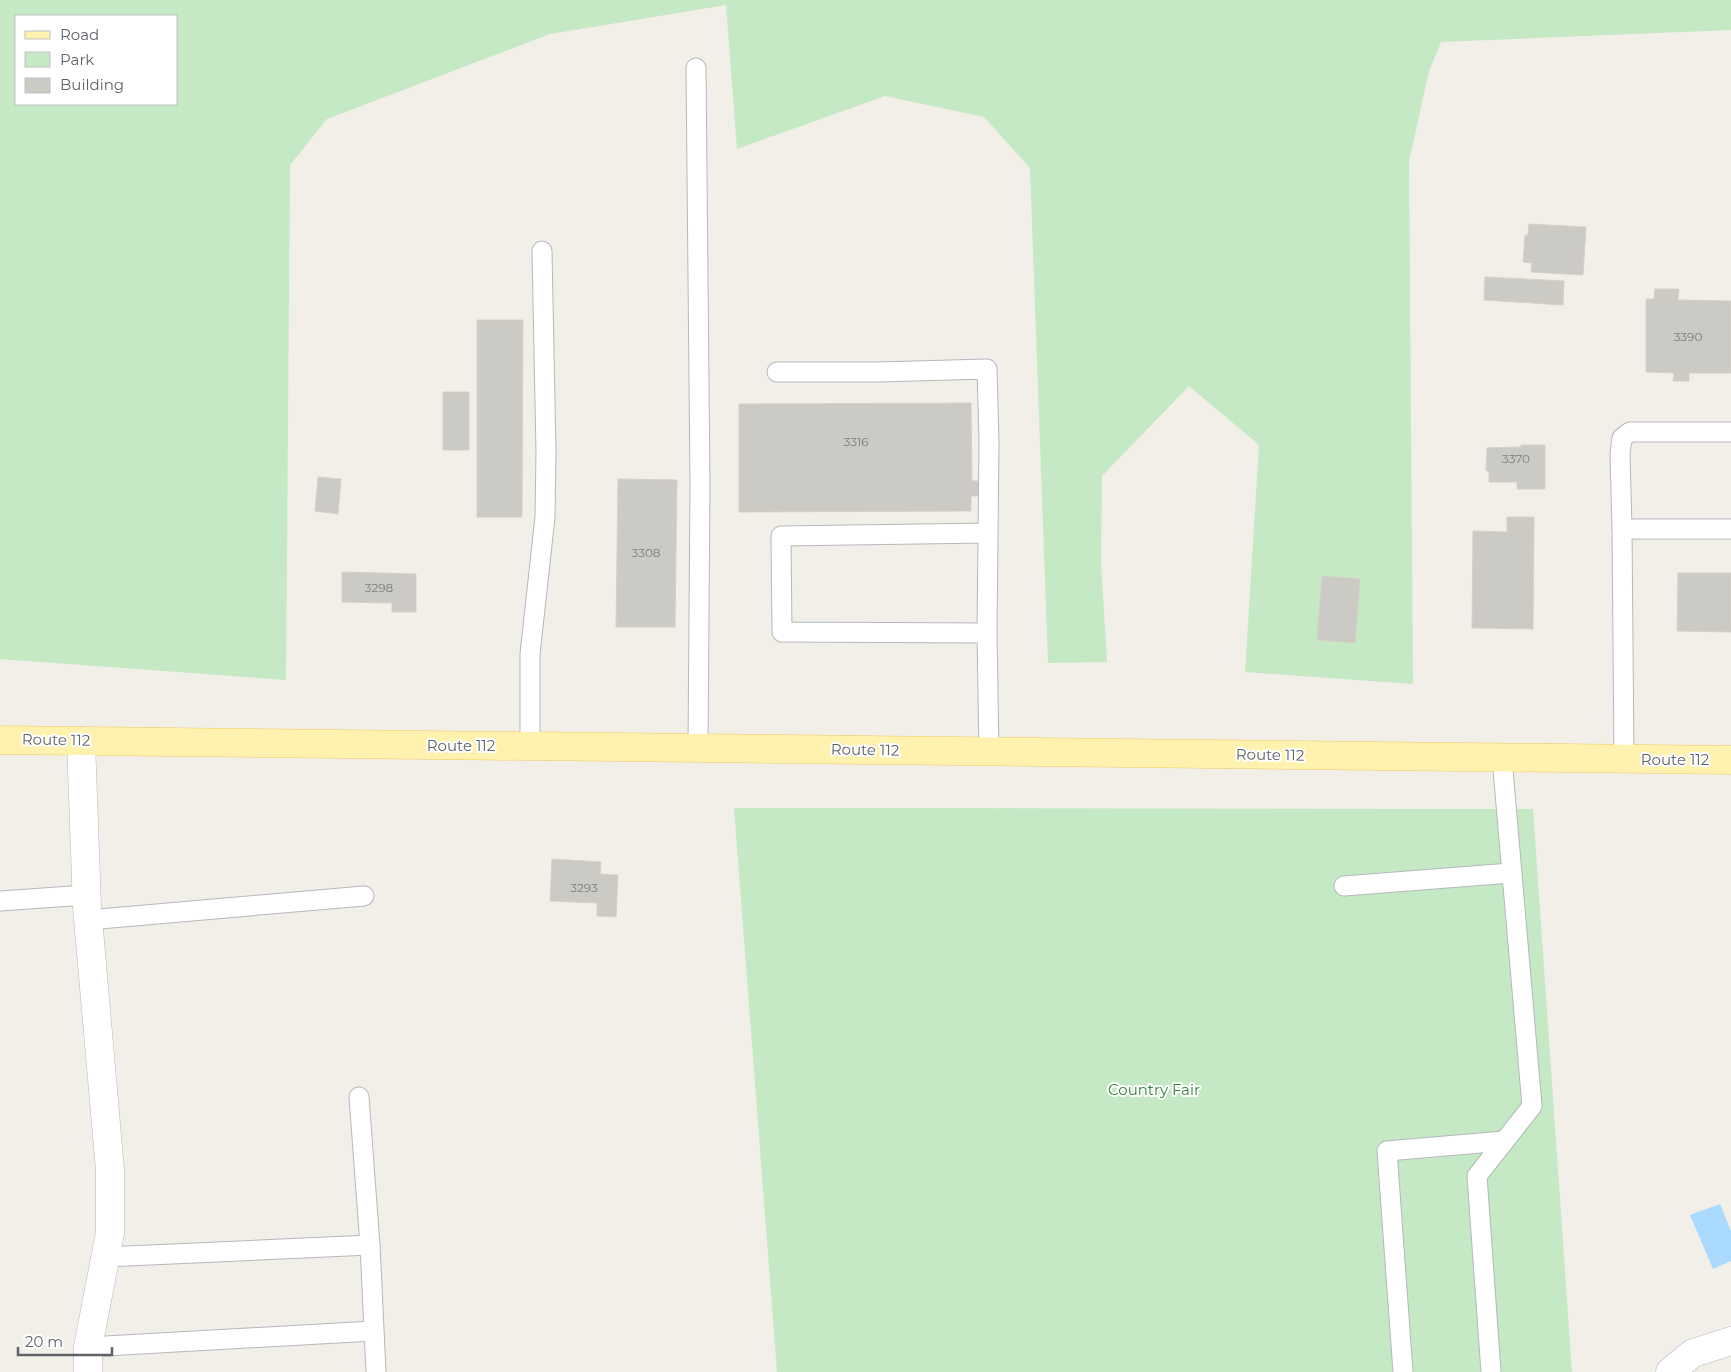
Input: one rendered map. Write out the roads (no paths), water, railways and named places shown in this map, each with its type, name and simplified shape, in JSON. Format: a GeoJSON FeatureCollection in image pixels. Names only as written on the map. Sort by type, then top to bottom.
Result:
{"type":"FeatureCollection","features":[{"type":"Feature","properties":{"kind":"main road","name":"Route 112"},"geometry":{"type":"LineString","coordinates":[[0,740],[1731,760]]}},
{"type":"Feature","properties":{"kind":"street"},"geometry":{"type":"LineString","coordinates":[[80,741],[88,908],[110,1170],[110,1232],[88,1360]]}},
{"type":"Feature","properties":{"kind":"street"},"geometry":{"type":"LineString","coordinates":[[1670,1372],[1693,1353],[1731,1341]]}},
{"type":"Feature","properties":{"kind":"lane"},"geometry":{"type":"LineString","coordinates":[[696,68],[700,485],[698,748]]}},
{"type":"Feature","properties":{"kind":"lane"},"geometry":{"type":"LineString","coordinates":[[530,746],[530,654],[545,507],[546,452],[542,251]]}},
{"type":"Feature","properties":{"kind":"lane"},"geometry":{"type":"LineString","coordinates":[[777,372],[987,369],[989,752]]}},
{"type":"Feature","properties":{"kind":"lane"},"geometry":{"type":"LineString","coordinates":[[1624,759],[1620,454],[1622,438],[1630,432],[1731,432]]}},
{"type":"Feature","properties":{"kind":"lane"},"geometry":{"type":"LineString","coordinates":[[1622,529],[1731,529]]}},
{"type":"Feature","properties":{"kind":"lane"},"geometry":{"type":"LineString","coordinates":[[987,633],[782,632],[781,536],[988,533]]}},
{"type":"Feature","properties":{"kind":"lane"},"geometry":{"type":"LineString","coordinates":[[1491,1372],[1476,1176],[1532,1106],[1502,758]]}},
{"type":"Feature","properties":{"kind":"lane"},"geometry":{"type":"LineString","coordinates":[[1344,886],[1511,874]]}},
{"type":"Feature","properties":{"kind":"lane"},"geometry":{"type":"LineString","coordinates":[[0,901],[88,908],[364,896]]}},
{"type":"Feature","properties":{"kind":"lane"},"geometry":{"type":"LineString","coordinates":[[359,1096],[370,1245],[376,1372]]}},
{"type":"Feature","properties":{"kind":"lane"},"geometry":{"type":"LineString","coordinates":[[1403,1372],[1387,1150],[1504,1141]]}},
{"type":"Feature","properties":{"kind":"lane"},"geometry":{"type":"LineString","coordinates":[[105,1257],[370,1245]]}},
{"type":"Feature","properties":{"kind":"lane"},"geometry":{"type":"LineString","coordinates":[[88,1360],[373,1331]]}},
{"type":"Feature","properties":{"kind":"water"},"geometry":{"type":"Polygon","coordinates":[[[1720,1204],[1731,1231],[1731,1261],[1713,1269],[1690,1215],[1720,1204]]]}},
{"type":"Feature","properties":{"kind":"park label","name":"Country Fair"},"geometry":{"type":"Point","coordinates":[1154,1090]}}]}
